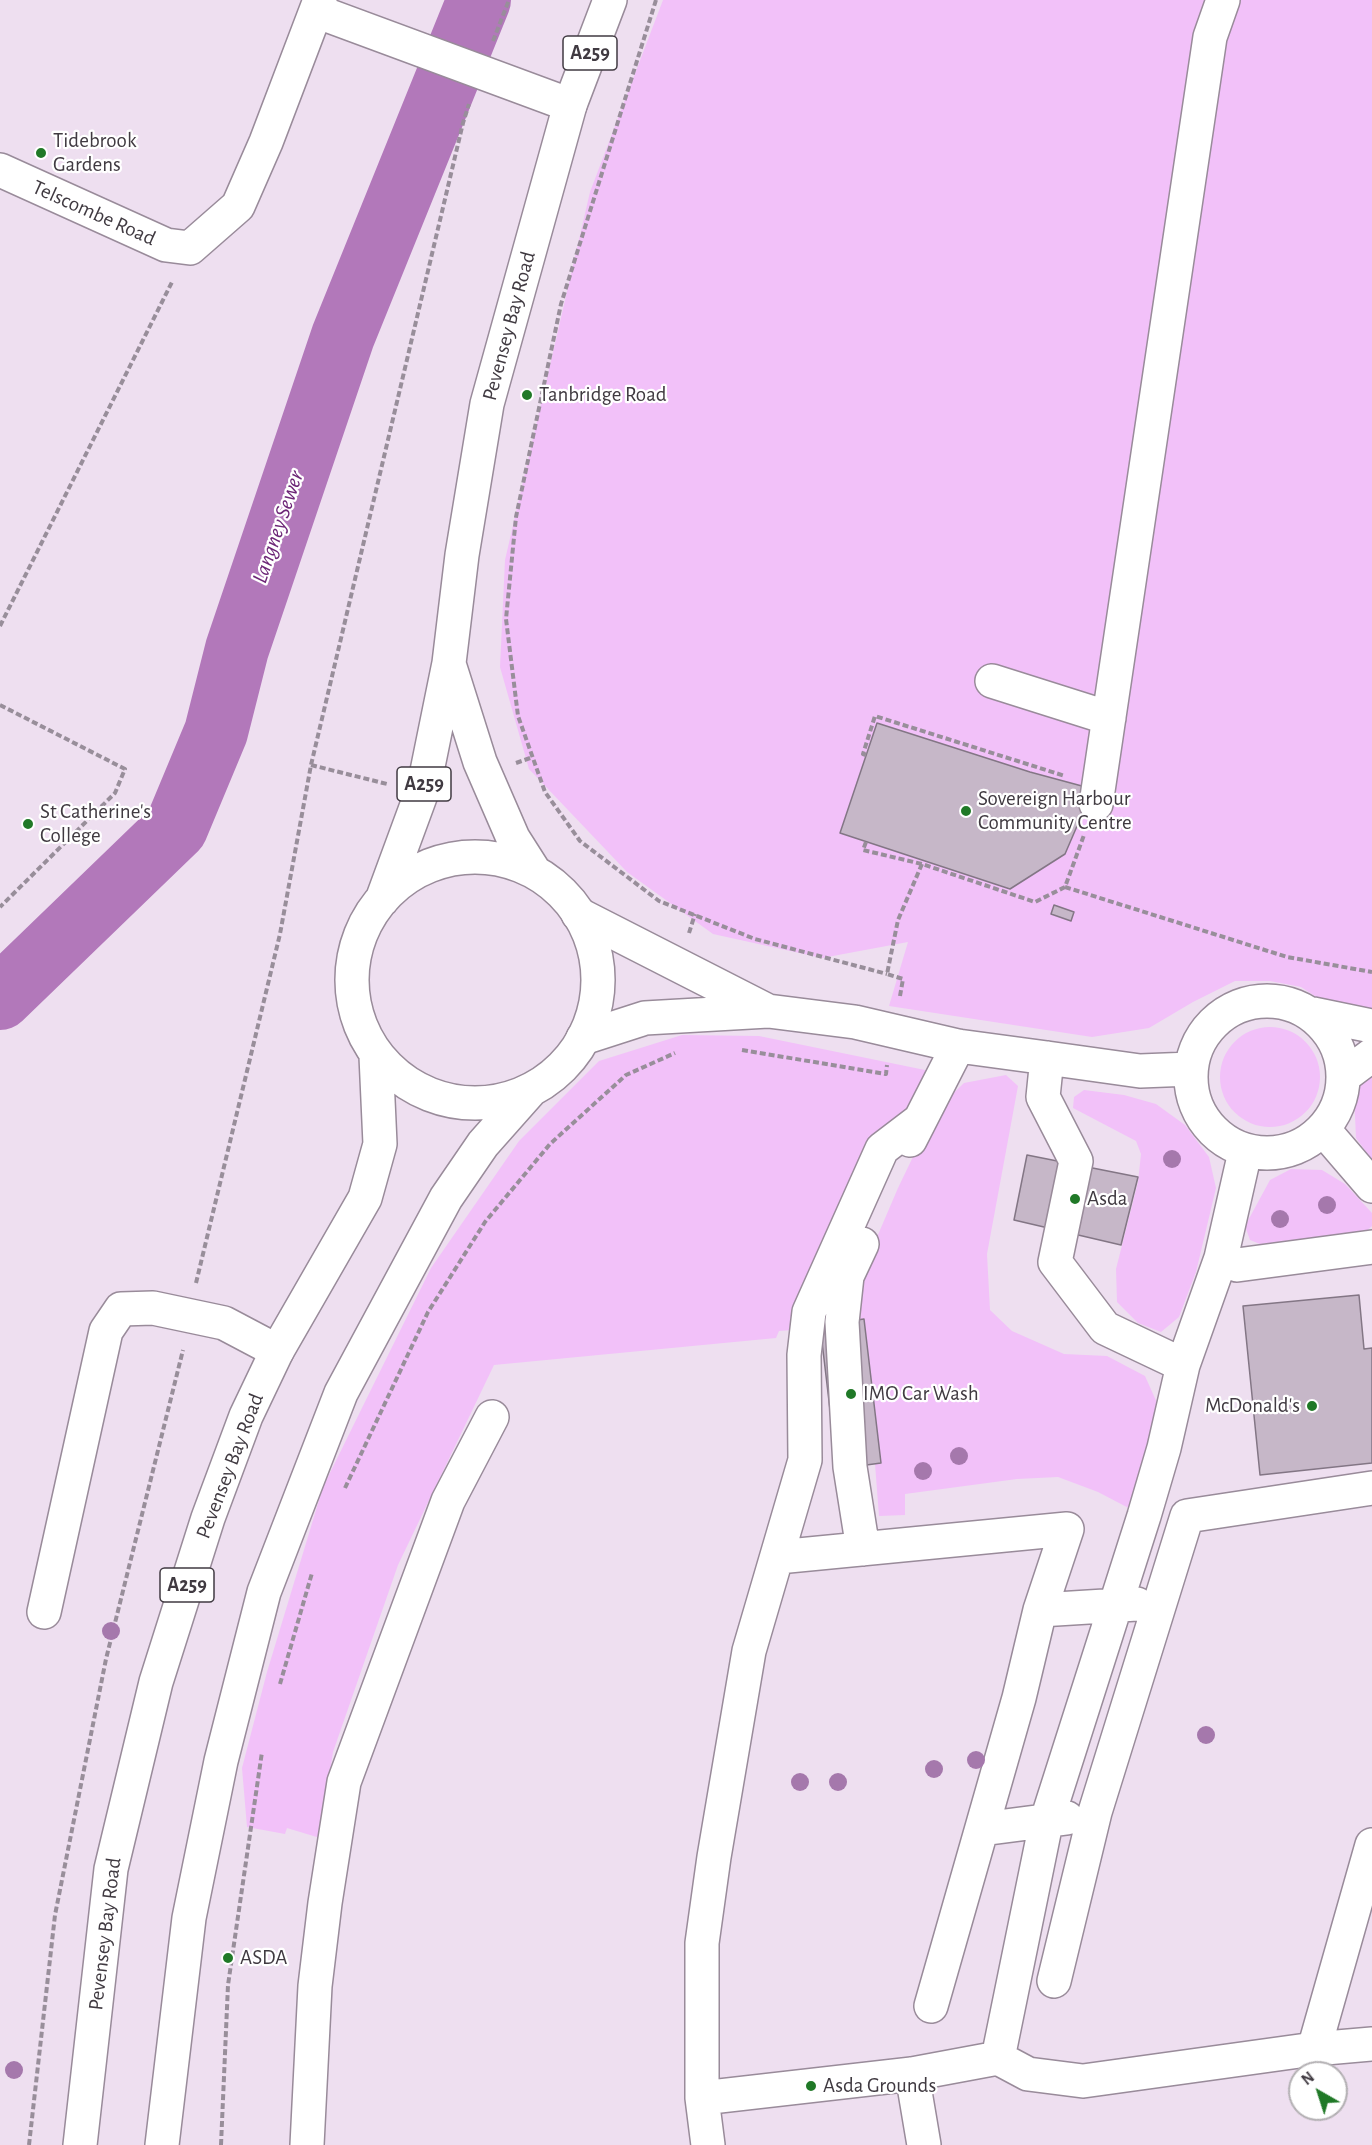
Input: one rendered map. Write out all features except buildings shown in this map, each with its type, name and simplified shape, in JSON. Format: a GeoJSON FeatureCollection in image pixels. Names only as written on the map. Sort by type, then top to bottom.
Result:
{"type":"FeatureCollection","features":[{"type":"Feature","properties":{"kind":"main road","name":"Pevensey Bay Road"},"geometry":{"type":"LineString","coordinates":[[382,900],[422,793],[449,663],[462,555],[487,404],[570,105],[610,0]]}},
{"type":"Feature","properties":{"kind":"main road"},"geometry":{"type":"LineString","coordinates":[[1097,795],[1210,37],[1223,0]]}},
{"type":"Feature","properties":{"kind":"main road"},"geometry":{"type":"LineString","coordinates":[[190,248],[238,206],[266,141],[318,5],[381,34],[570,105]]}},
{"type":"Feature","properties":{"kind":"main road","name":"Telscombe Road"},"geometry":{"type":"LineString","coordinates":[[0,170],[166,245],[190,248]]}},
{"type":"Feature","properties":{"kind":"main road","name":"Pevensey Bay Road"},"geometry":{"type":"LineString","coordinates":[[449,663],[480,762],[513,838],[534,871]]}},
{"type":"Feature","properties":{"kind":"main road"},"geometry":{"type":"LineString","coordinates":[[992,681],[1109,718]]}},
{"type":"Feature","properties":{"kind":"main road"},"geometry":{"type":"LineString","coordinates":[[162,2145],[189,1918],[221,1761],[264,1592],[341,1393],[446,1198],[483,1144],[530,1091],[566,1062],[583,1038],[595,1008],[598,975],[592,943],[579,914],[555,886],[534,871],[490,858],[455,858],[421,869],[382,900],[368,917],[354,952],[351,988],[359,1024],[376,1056],[405,1083],[441,1099],[480,1104],[502,1101],[530,1091]]}},
{"type":"Feature","properties":{"kind":"main road"},"geometry":{"type":"LineString","coordinates":[[579,914],[768,1011]]}},
{"type":"Feature","properties":{"kind":"main road"},"geometry":{"type":"LineString","coordinates":[[1313,1014],[1329,1031],[1337,1046],[1344,1076],[1341,1095],[1334,1113],[1323,1129],[1309,1141],[1293,1149],[1275,1153],[1245,1152],[1222,1139],[1208,1125],[1197,1107],[1192,1089],[1191,1069],[1197,1047],[1209,1027],[1226,1012],[1237,1007],[1270,1000],[1293,1004],[1313,1014],[1372,1026]]}},
{"type":"Feature","properties":{"kind":"main road"},"geometry":{"type":"LineString","coordinates":[[583,1038],[645,1018],[768,1011],[855,1022],[958,1046],[1140,1071],[1191,1069]]}},
{"type":"Feature","properties":{"kind":"main road"},"geometry":{"type":"LineString","coordinates":[[862,1549],[850,1467],[842,1333],[847,1276],[920,1120],[958,1046]]}},
{"type":"Feature","properties":{"kind":"main road"},"geometry":{"type":"LineString","coordinates":[[1344,1076],[1372,1055]]}},
{"type":"Feature","properties":{"kind":"main road","name":"Pevensey Bay Road"},"geometry":{"type":"LineString","coordinates":[[80,2145],[111,1869],[156,1682],[208,1518],[246,1416],[277,1351],[365,1198],[380,1144],[376,1056]]}},
{"type":"Feature","properties":{"kind":"main road"},"geometry":{"type":"LineString","coordinates":[[1047,1058],[1043,1097],[1076,1161],[1055,1262],[1106,1328],[1182,1365]]}},
{"type":"Feature","properties":{"kind":"main road"},"geometry":{"type":"LineString","coordinates":[[708,2145],[702,2098],[702,1943],[714,1857],[749,1652],[805,1460],[804,1381],[809,1312],[882,1149],[920,1120]]}},
{"type":"Feature","properties":{"kind":"main road"},"geometry":{"type":"LineString","coordinates":[[1323,1129],[1372,1186]]}},
{"type":"Feature","properties":{"kind":"main road"},"geometry":{"type":"LineString","coordinates":[[998,2058],[1046,1823],[1117,1605],[1164,1448],[1182,1365],[1221,1258],[1245,1152]]}},
{"type":"Feature","properties":{"kind":"main road"},"geometry":{"type":"LineString","coordinates":[[1221,1258],[1237,1265],[1372,1247]]}},
{"type":"Feature","properties":{"kind":"main road"},"geometry":{"type":"LineString","coordinates":[[44,1612],[106,1330],[121,1309],[153,1308],[224,1323],[277,1351]]}},
{"type":"Feature","properties":{"kind":"main road"},"geometry":{"type":"LineString","coordinates":[[307,2145],[309,2067],[317,1974],[325,1903],[344,1782],[448,1501],[492,1417]]}},
{"type":"Feature","properties":{"kind":"main road"},"geometry":{"type":"LineString","coordinates":[[1054,1982],[1095,1812],[1187,1516],[1372,1488]]}},
{"type":"Feature","properties":{"kind":"main road"},"geometry":{"type":"LineString","coordinates":[[778,1557],[1067,1529],[1040,1610],[1019,1698],[931,2006]]}},
{"type":"Feature","properties":{"kind":"main road"},"geometry":{"type":"LineString","coordinates":[[1040,1610],[1161,1602]]}},
{"type":"Feature","properties":{"kind":"main road"},"geometry":{"type":"LineString","coordinates":[[982,1829],[1046,1823],[1095,1812]]}},
{"type":"Feature","properties":{"kind":"main road"},"geometry":{"type":"LineString","coordinates":[[1314,2049],[1372,1845]]}},
{"type":"Feature","properties":{"kind":"main road"},"geometry":{"type":"LineString","coordinates":[[702,2098],[912,2074],[998,2058],[1028,2074],[1083,2081],[1314,2049],[1372,2044]]}},
{"type":"Feature","properties":{"kind":"main road"},"geometry":{"type":"LineString","coordinates":[[912,2074],[924,2145]]}},
{"type":"Feature","properties":{"kind":"path"},"geometry":{"type":"LineString","coordinates":[[29,2145],[55,1915],[106,1659],[280,934],[314,753],[460,135],[477,71],[509,0]]}},
{"type":"Feature","properties":{"kind":"path"},"geometry":{"type":"LineString","coordinates":[[656,0],[561,304],[516,517],[506,618],[518,716],[545,792],[580,841],[659,901],[754,939],[903,979]]}},
{"type":"Feature","properties":{"kind":"path"},"geometry":{"type":"LineString","coordinates":[[0,626],[190,248]]}},
{"type":"Feature","properties":{"kind":"path"},"geometry":{"type":"LineString","coordinates":[[0,705],[125,769],[115,793],[0,907]]}},
{"type":"Feature","properties":{"kind":"path"},"geometry":{"type":"LineString","coordinates":[[866,755],[863,754],[876,717],[1007,755],[1097,795],[1065,887]]}},
{"type":"Feature","properties":{"kind":"path"},"geometry":{"type":"LineString","coordinates":[[866,842],[863,850],[922,864],[1035,902],[1065,887],[1287,957],[1372,972]]}},
{"type":"Feature","properties":{"kind":"path"},"geometry":{"type":"LineString","coordinates":[[887,974],[898,920],[922,864]]}},
{"type":"Feature","properties":{"kind":"shaded area"},"geometry":{"type":"Polygon","coordinates":[[[663,0],[1372,0],[1372,1013],[1333,1008],[1301,987],[1270,981],[1235,981],[1149,1028],[1092,1037],[889,1006],[908,942],[822,958],[713,934],[627,872],[529,769],[500,667],[505,560],[590,192],[663,0]]]}},
{"type":"Feature","properties":{"kind":"shaded area"},"geometry":{"type":"Polygon","coordinates":[[[1270,1027],[1289,1031],[1305,1042],[1316,1058],[1320,1077],[1316,1096],[1305,1112],[1289,1123],[1270,1127],[1251,1123],[1235,1112],[1224,1096],[1220,1077],[1224,1058],[1235,1042],[1251,1031],[1270,1027]]]}},
{"type":"Feature","properties":{"kind":"shaded area"},"geometry":{"type":"Polygon","coordinates":[[[682,1035],[759,1036],[925,1070],[929,1081],[893,1127],[792,1330],[779,1331],[776,1338],[494,1365],[398,1565],[333,1752],[320,1838],[287,1828],[285,1834],[247,1827],[242,1768],[267,1672],[323,1487],[431,1268],[519,1141],[599,1061],[682,1035]]]}},
{"type":"Feature","properties":{"kind":"shaded area"},"geometry":{"type":"Polygon","coordinates":[[[1372,1066],[1372,1160],[1356,1138],[1354,1094],[1372,1066]]]}},
{"type":"Feature","properties":{"kind":"shaded area"},"geometry":{"type":"Polygon","coordinates":[[[1006,1075],[1018,1086],[987,1254],[990,1310],[1012,1331],[1064,1354],[1107,1356],[1145,1376],[1158,1405],[1144,1516],[1098,1492],[1058,1477],[1017,1479],[905,1494],[905,1515],[879,1516],[875,1464],[881,1463],[864,1319],[853,1320],[856,1286],[898,1188],[935,1111],[964,1083],[1006,1075]]]}},
{"type":"Feature","properties":{"kind":"shaded area"},"geometry":{"type":"Polygon","coordinates":[[[1084,1090],[1124,1095],[1156,1104],[1185,1125],[1209,1157],[1216,1188],[1196,1272],[1179,1317],[1161,1332],[1138,1323],[1117,1302],[1116,1269],[1138,1182],[1141,1154],[1136,1141],[1073,1108],[1074,1097],[1084,1090]]]}},
{"type":"Feature","properties":{"kind":"shaded area"},"geometry":{"type":"Polygon","coordinates":[[[1291,1169],[1322,1170],[1345,1184],[1372,1213],[1372,1226],[1363,1234],[1260,1244],[1250,1240],[1245,1226],[1270,1180],[1291,1169]]]}},
{"type":"Feature","properties":{"kind":"waterway","name":"Langney Sewer"},"geometry":{"type":"LineString","coordinates":[[0,998],[176,828],[216,732],[237,649],[343,336],[479,0]]}},
{"type":"Feature","properties":{"kind":"place","name":"Tidebrook Gardens"},"geometry":{"type":"Point","coordinates":[41,153]}},
{"type":"Feature","properties":{"kind":"place","name":"Tanbridge Road"},"geometry":{"type":"Point","coordinates":[527,395]}},
{"type":"Feature","properties":{"kind":"place","name":"Sovereign Harbour Community Centre"},"geometry":{"type":"Point","coordinates":[966,811]}},
{"type":"Feature","properties":{"kind":"place","name":"St Catherine's College"},"geometry":{"type":"Point","coordinates":[28,824]}},
{"type":"Feature","properties":{"kind":"place","name":"Asda"},"geometry":{"type":"Point","coordinates":[1075,1199]}},
{"type":"Feature","properties":{"kind":"place","name":"IMO Car Wash"},"geometry":{"type":"Point","coordinates":[851,1394]}},
{"type":"Feature","properties":{"kind":"place","name":"McDonald's"},"geometry":{"type":"Point","coordinates":[1312,1406]}},
{"type":"Feature","properties":{"kind":"place","name":"ASDA"},"geometry":{"type":"Point","coordinates":[228,1958]}},
{"type":"Feature","properties":{"kind":"place","name":"Asda Grounds"},"geometry":{"type":"Point","coordinates":[811,2086]}}]}
